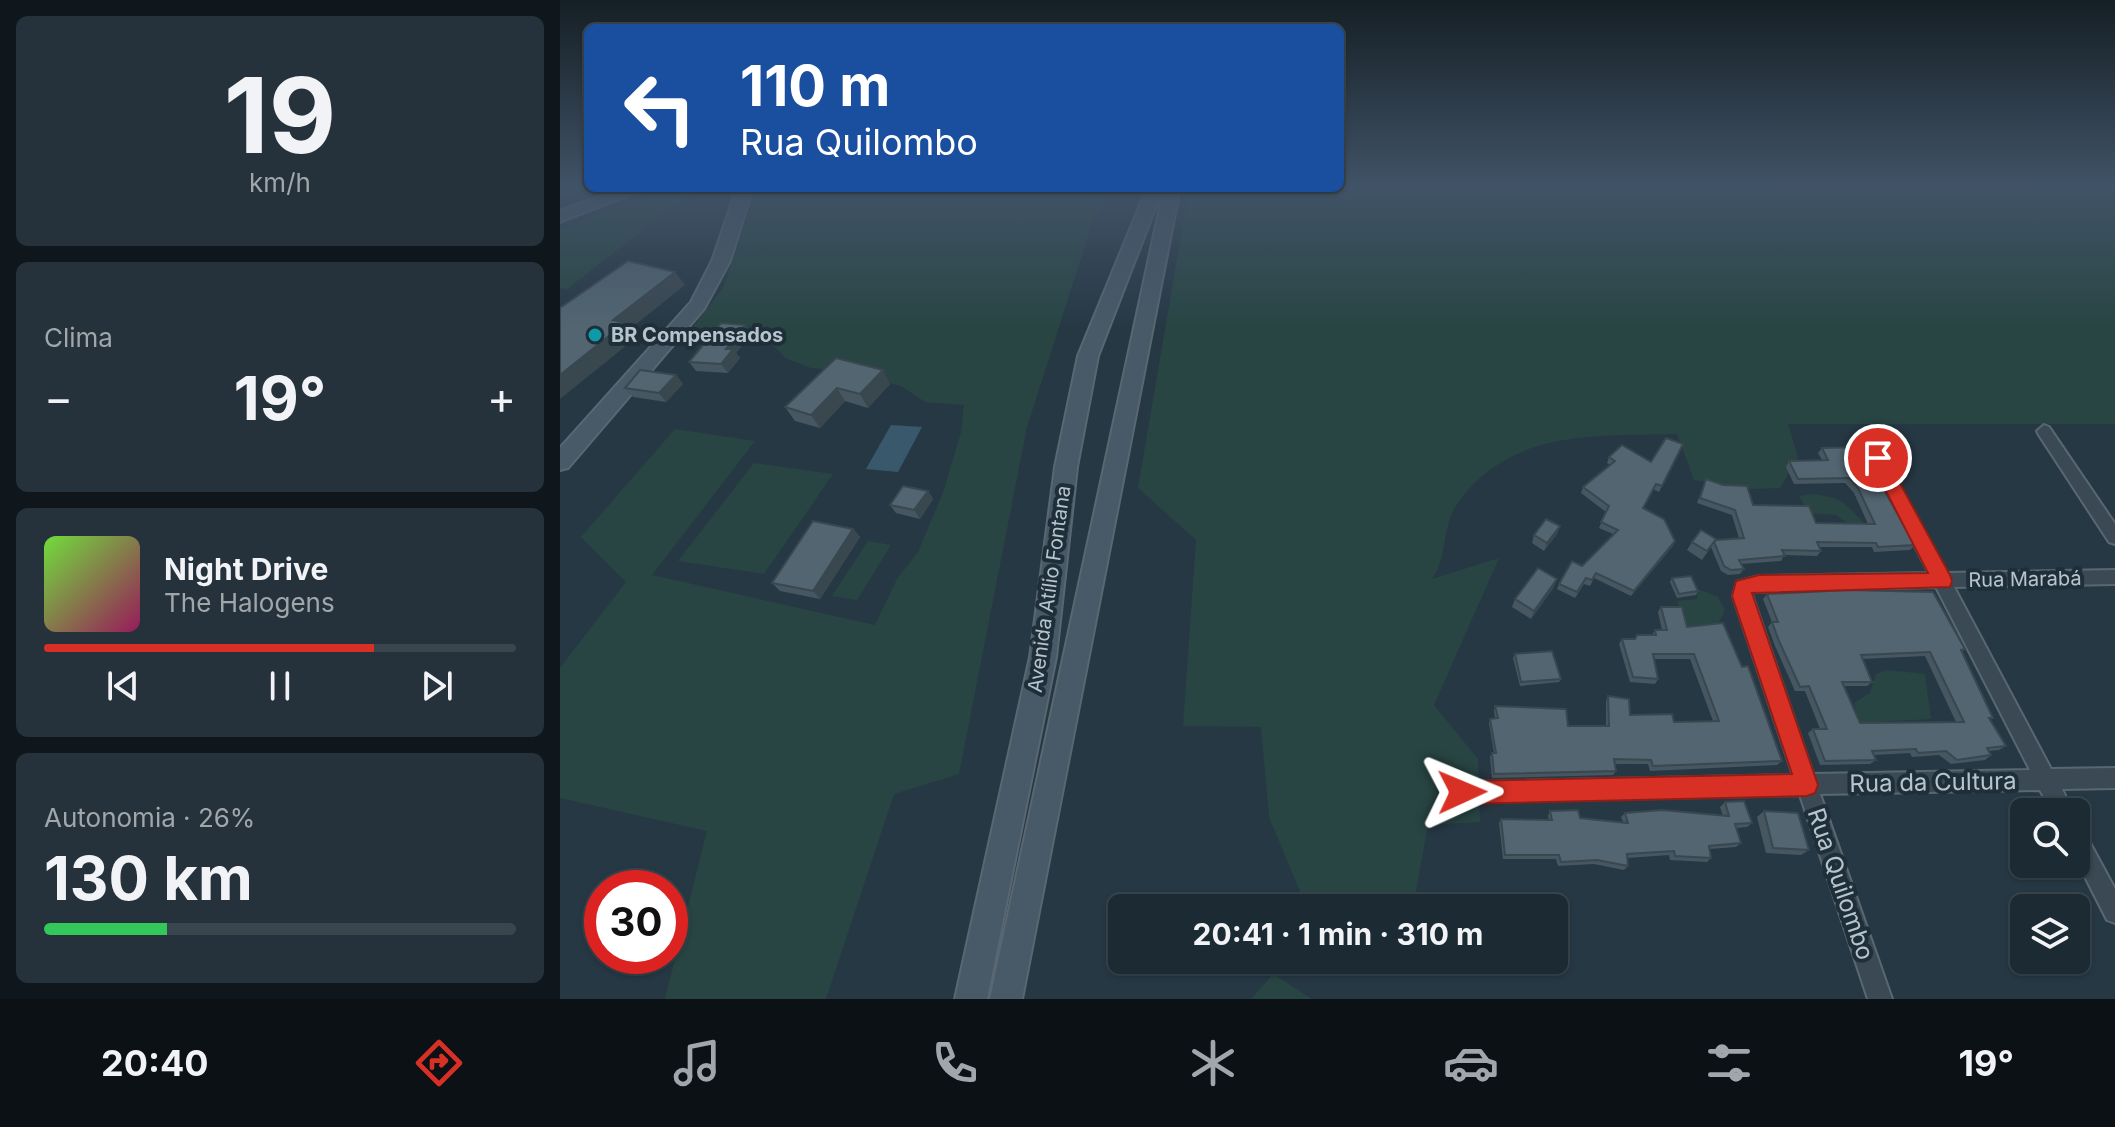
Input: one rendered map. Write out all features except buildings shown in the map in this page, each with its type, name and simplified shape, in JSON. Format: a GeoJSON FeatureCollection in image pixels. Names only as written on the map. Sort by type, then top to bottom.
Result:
{"type":"FeatureCollection","features":[{"type":"Feature","properties":{"kind":"main road"},"geometry":{"type":"LineString","coordinates":[[560,462],[698,305],[721,261],[730,235]]}},
{"type":"Feature","properties":{"kind":"main road","name":"Avenida Atílio Fontana"},"geometry":{"type":"LineString","coordinates":[[971,999],[1043,657],[1066,467],[1088,356],[1136,235]]}},
{"type":"Feature","properties":{"kind":"main road","name":"Avenida Atílio Fontana"},"geometry":{"type":"LineString","coordinates":[[1006,999],[1162,235]]}},
{"type":"Feature","properties":{"kind":"street"},"geometry":{"type":"LineString","coordinates":[[2044,431],[2115,537]]}},
{"type":"Feature","properties":{"kind":"street"},"geometry":{"type":"LineString","coordinates":[[1865,434],[2056,798]]}},
{"type":"Feature","properties":{"kind":"street","name":"Rua Marabá"},"geometry":{"type":"LineString","coordinates":[[1743,587],[1759,583],[2115,577]]}},
{"type":"Feature","properties":{"kind":"street","name":"Rua Quilombo"},"geometry":{"type":"LineString","coordinates":[[1743,587],[1742,596],[1880,999]]}},
{"type":"Feature","properties":{"kind":"street","name":"Rua da Cultura"},"geometry":{"type":"LineString","coordinates":[[1462,792],[2115,778]]}},
{"type":"Feature","properties":{"kind":"street"},"geometry":{"type":"LineString","coordinates":[[2090,864],[2115,912]]}},
{"type":"Feature","properties":{"kind":"green space"},"geometry":{"type":"Polygon","coordinates":[[[560,235],[637,235],[567,289],[560,288],[560,235]]]}},
{"type":"Feature","properties":{"kind":"green space"},"geometry":{"type":"Polygon","coordinates":[[[742,235],[1089,235],[1027,427],[959,774],[894,794],[826,999],[665,999],[671,974],[688,974],[688,907],[707,831],[560,798],[560,668],[626,582],[581,537],[675,429],[755,441],[652,575],[875,625],[897,579],[918,552],[944,490],[961,432],[964,405],[925,402],[901,386],[844,371],[811,368],[785,358],[773,345],[751,334],[693,327],[723,288],[742,235]]]}},
{"type":"Feature","properties":{"kind":"green space"},"geometry":{"type":"Polygon","coordinates":[[[1181,235],[2115,235],[2115,424],[1788,424],[1798,457],[1780,488],[1752,489],[1694,480],[1677,434],[1615,435],[1556,442],[1528,449],[1502,462],[1478,480],[1452,512],[1441,561],[1432,579],[1499,558],[1434,705],[1478,759],[1480,822],[1428,825],[1416,894],[1301,894],[1269,817],[1261,727],[1183,726],[1196,540],[1138,488],[1181,235]]]}},
{"type":"Feature","properties":{"kind":"green space"},"geometry":{"type":"Polygon","coordinates":[[[754,463],[833,474],[764,574],[678,561],[754,463]]]}},
{"type":"Feature","properties":{"kind":"green space"},"geometry":{"type":"Polygon","coordinates":[[[1812,494],[1831,497],[1843,503],[1866,525],[1852,526],[1836,515],[1809,513],[1799,496],[1812,494]]]}},
{"type":"Feature","properties":{"kind":"green space"},"geometry":{"type":"Polygon","coordinates":[[[868,541],[891,545],[857,600],[832,596],[868,541]]]}},
{"type":"Feature","properties":{"kind":"green space"},"geometry":{"type":"Polygon","coordinates":[[[1698,589],[1718,597],[1725,610],[1717,626],[1685,626],[1677,601],[1697,599],[1698,589]]]}},
{"type":"Feature","properties":{"kind":"green space"},"geometry":{"type":"Polygon","coordinates":[[[1887,670],[1925,674],[1931,719],[1860,723],[1854,703],[1870,693],[1876,674],[1887,670]]]}},
{"type":"Feature","properties":{"kind":"green space"},"geometry":{"type":"Polygon","coordinates":[[[1273,974],[1312,999],[1251,999],[1273,974]]]}},
{"type":"Feature","properties":{"kind":"water"},"geometry":{"type":"Polygon","coordinates":[[[891,425],[922,427],[898,472],[866,469],[891,425]]]}},
{"type":"Feature","properties":{"kind":"place","name":"BR Compensados"},"geometry":{"type":"Point","coordinates":[595,335]}},
{"type":"Feature","properties":{"kind":"route"},"geometry":{"type":"LineString","coordinates":[[1462,792],[1807,785],[1742,596],[1743,587],[1759,583],[1943,581],[1878,458]]}}]}
